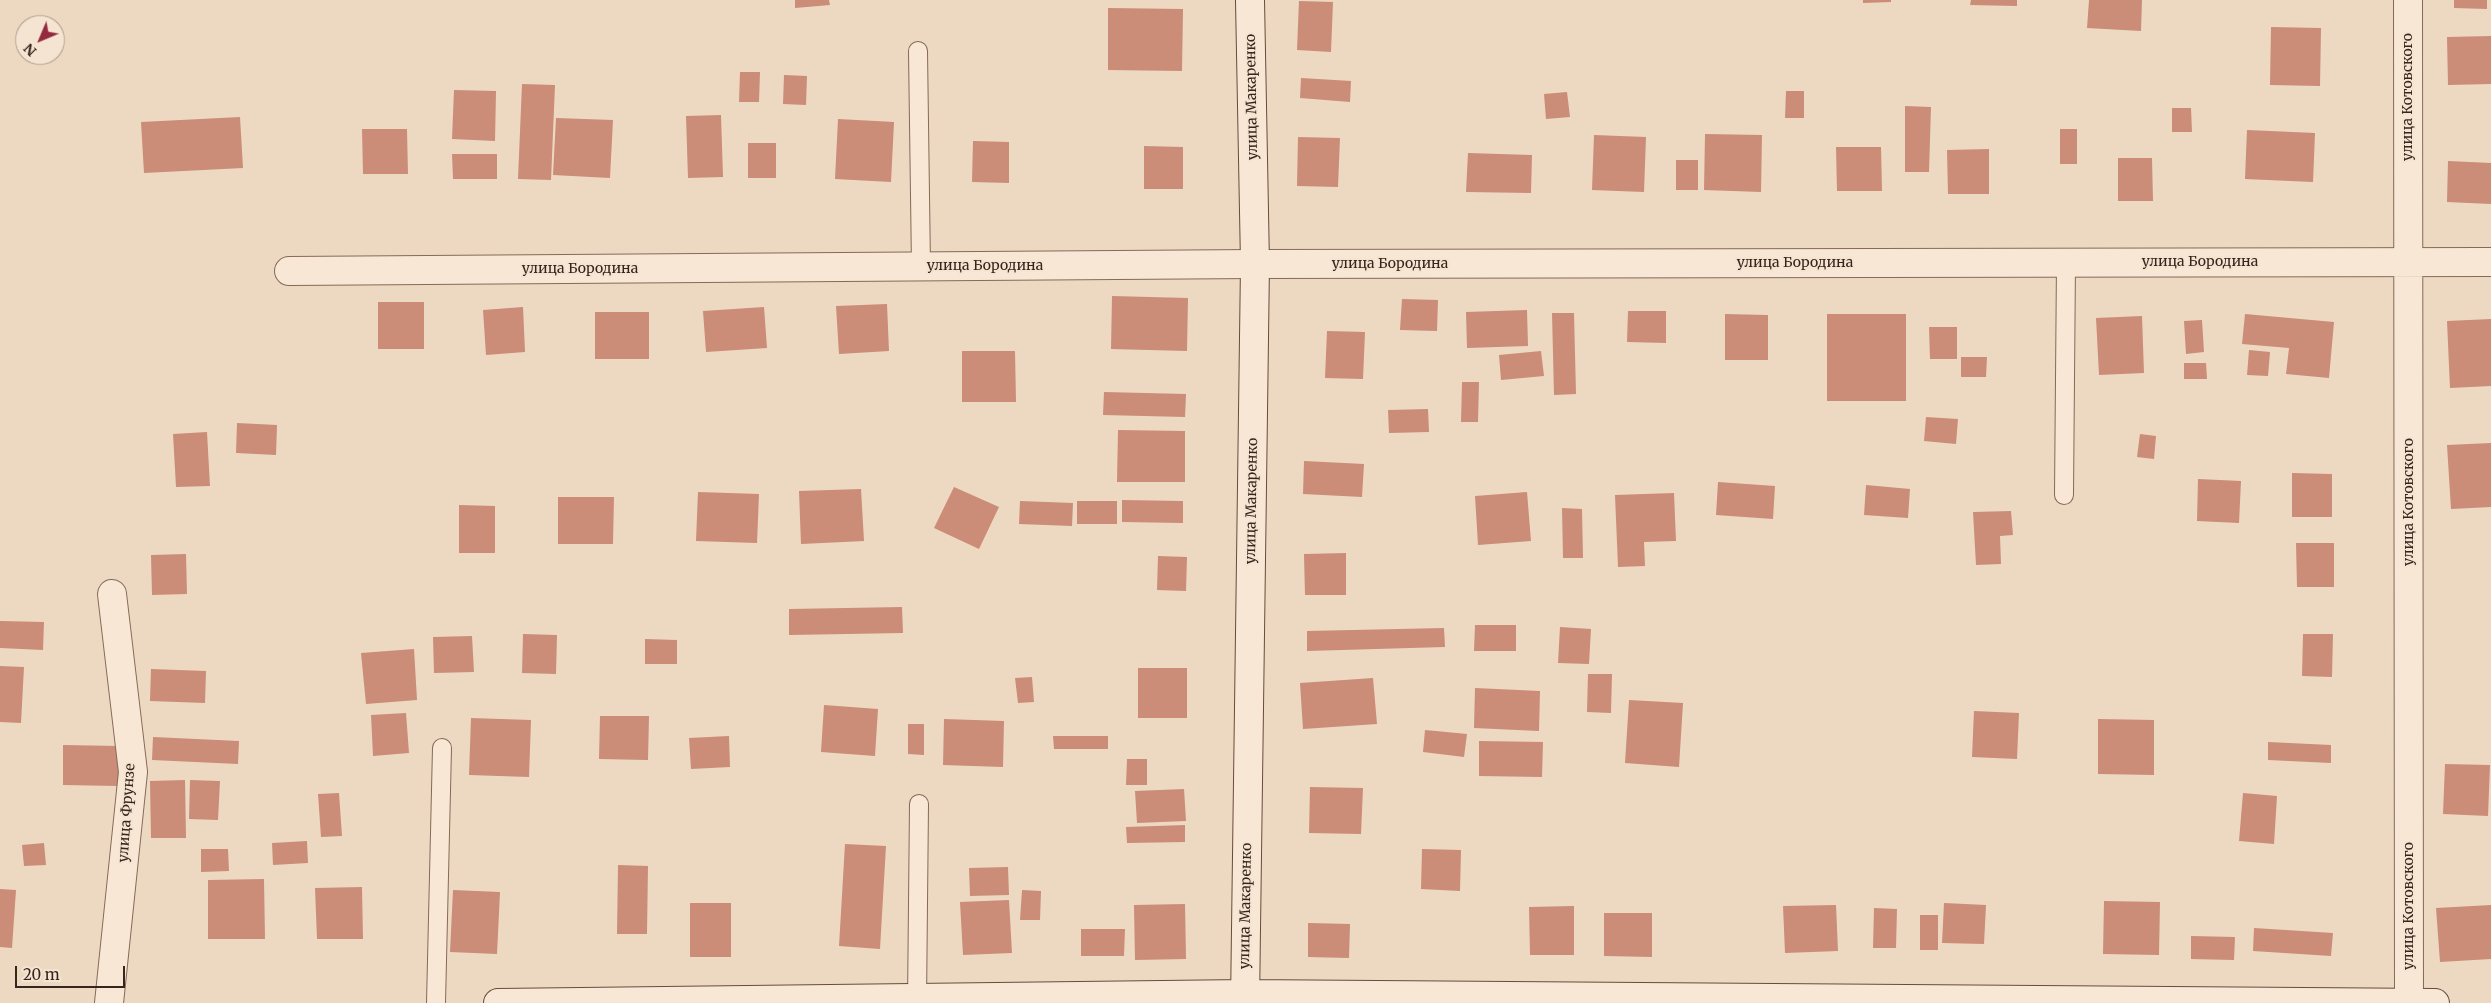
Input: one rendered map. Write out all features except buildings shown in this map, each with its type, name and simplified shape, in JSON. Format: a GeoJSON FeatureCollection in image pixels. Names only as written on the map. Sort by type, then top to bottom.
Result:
{"type":"FeatureCollection","features":[{"type":"Feature","properties":{"kind":"street","name":"улица Макаренко"},"geometry":{"type":"LineString","coordinates":[[1245,998],[1255,264],[1250,0]]}},
{"type":"Feature","properties":{"kind":"street","name":"улица Котовского"},"geometry":{"type":"LineString","coordinates":[[2408,0],[2409,1003]]}},
{"type":"Feature","properties":{"kind":"street","name":"улица Бородина"},"geometry":{"type":"LineString","coordinates":[[289,271],[1255,264],[2491,262]]}},
{"type":"Feature","properties":{"kind":"street","name":"улица Фрунзе"},"geometry":{"type":"LineString","coordinates":[[109,1003],[133,772],[112,594]]}},
{"type":"Feature","properties":{"kind":"street"},"geometry":{"type":"LineString","coordinates":[[498,1003],[1245,998],[2435,1003]]}},
{"type":"Feature","properties":{"kind":"lane"},"geometry":{"type":"LineString","coordinates":[[918,51],[921,267]]}},
{"type":"Feature","properties":{"kind":"lane"},"geometry":{"type":"LineString","coordinates":[[2064,495],[2066,262]]}},
{"type":"Feature","properties":{"kind":"lane"},"geometry":{"type":"LineString","coordinates":[[436,1003],[442,748]]}},
{"type":"Feature","properties":{"kind":"lane"},"geometry":{"type":"LineString","coordinates":[[917,1000],[919,804]]}}]}
